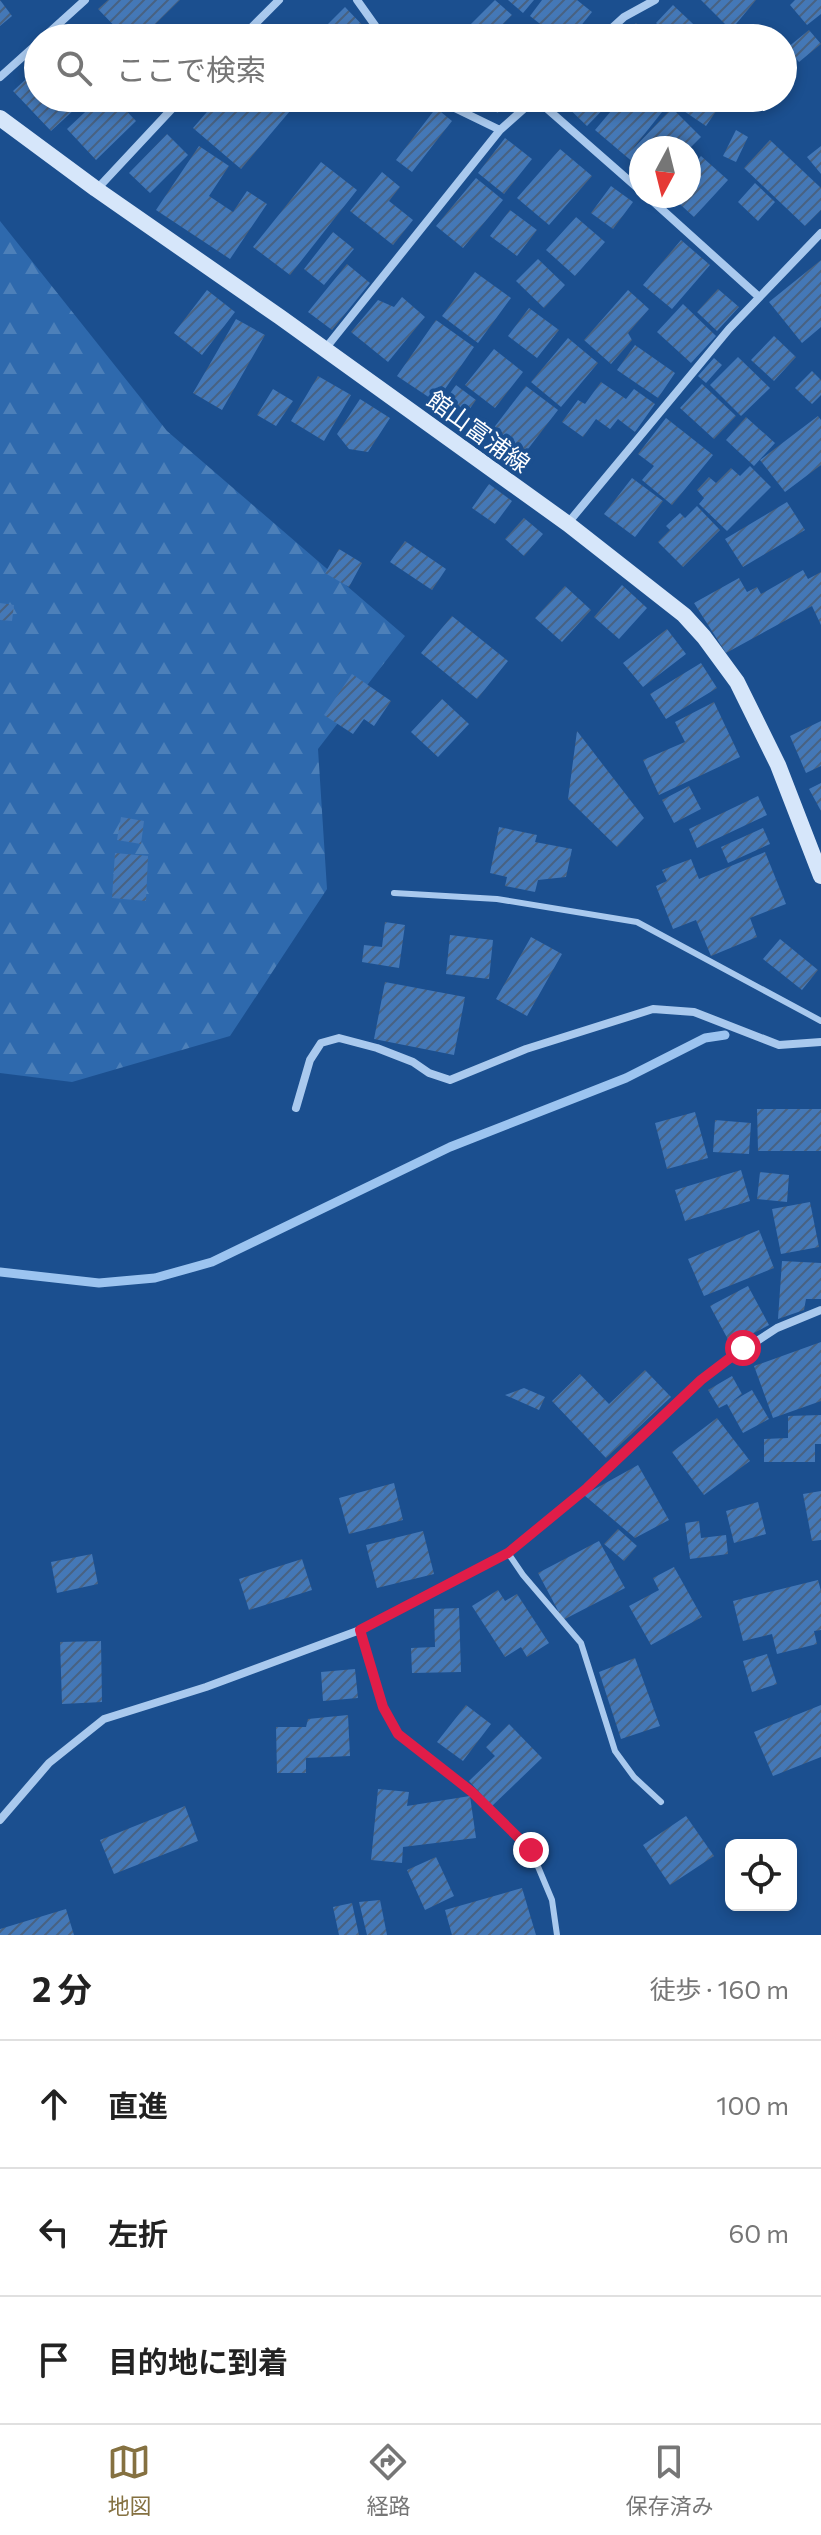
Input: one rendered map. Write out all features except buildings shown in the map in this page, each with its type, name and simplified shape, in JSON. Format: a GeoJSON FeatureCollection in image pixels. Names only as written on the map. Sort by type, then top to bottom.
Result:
{"type":"FeatureCollection","features":[{"type":"Feature","properties":{"kind":"main road","name":"館山富浦線"},"geometry":{"type":"LineString","coordinates":[[0,118],[568,524],[684,615],[737,682],[778,765],[821,876]]}},
{"type":"Feature","properties":{"kind":"street"},"geometry":{"type":"LineString","coordinates":[[58,24],[85,0]]}},
{"type":"Feature","properties":{"kind":"street"},"geometry":{"type":"LineString","coordinates":[[255,24],[279,0]]}},
{"type":"Feature","properties":{"kind":"street"},"geometry":{"type":"LineString","coordinates":[[357,0],[374,24]]}},
{"type":"Feature","properties":{"kind":"street"},"geometry":{"type":"LineString","coordinates":[[616,24],[655,0]]}},
{"type":"Feature","properties":{"kind":"street"},"geometry":{"type":"LineString","coordinates":[[0,77],[24,56]]}},
{"type":"Feature","properties":{"kind":"street"},"geometry":{"type":"LineString","coordinates":[[96,189],[169,112]]}},
{"type":"Feature","properties":{"kind":"street"},"geometry":{"type":"LineString","coordinates":[[463,112],[500,130]]}},
{"type":"Feature","properties":{"kind":"street"},"geometry":{"type":"LineString","coordinates":[[325,350],[500,130],[520,112]]}},
{"type":"Feature","properties":{"kind":"street"},"geometry":{"type":"LineString","coordinates":[[552,112],[629,180]]}},
{"type":"Feature","properties":{"kind":"street"},"geometry":{"type":"LineString","coordinates":[[660,208],[758,296]]}},
{"type":"Feature","properties":{"kind":"street"},"geometry":{"type":"LineString","coordinates":[[568,524],[758,296],[819,238]]}},
{"type":"Feature","properties":{"kind":"street"},"geometry":{"type":"LineString","coordinates":[[296,1108],[310,1060],[321,1043],[339,1038],[377,1048],[450,1080],[526,1049],[653,1009],[694,1012],[779,1045],[821,1042]]}},
{"type":"Feature","properties":{"kind":"street"},"geometry":{"type":"LineString","coordinates":[[0,1820],[49,1763],[104,1719],[206,1687],[360,1630],[508,1553],[587,1488],[701,1380],[743,1348],[777,1328],[821,1310]]}},
{"type":"Feature","properties":{"kind":"lane"},"geometry":{"type":"LineString","coordinates":[[394,893],[497,899],[637,922],[821,1021]]}},
{"type":"Feature","properties":{"kind":"lane"},"geometry":{"type":"LineString","coordinates":[[508,1553],[581,1643],[615,1751],[634,1777],[661,1802]]}},
{"type":"Feature","properties":{"kind":"lane"},"geometry":{"type":"LineString","coordinates":[[360,1630],[383,1707],[398,1734],[472,1792],[531,1850],[552,1900],[557,1935]]}},
{"type":"Feature","properties":{"kind":"green space"},"geometry":{"type":"Polygon","coordinates":[[[0,221],[167,431],[405,636],[318,749],[327,889],[230,1036],[72,1082],[0,1073],[0,221]]]}},
{"type":"Feature","properties":{"kind":"waterway"},"geometry":{"type":"LineString","coordinates":[[0,1272],[99,1283],[155,1278],[212,1262],[450,1147],[626,1078],[705,1038],[725,1035]]}},
{"type":"Feature","properties":{"kind":"route"},"geometry":{"type":"LineString","coordinates":[[531,1850],[472,1792],[398,1734],[383,1707],[360,1630],[508,1553],[587,1488],[701,1380],[743,1348]]}}]}
